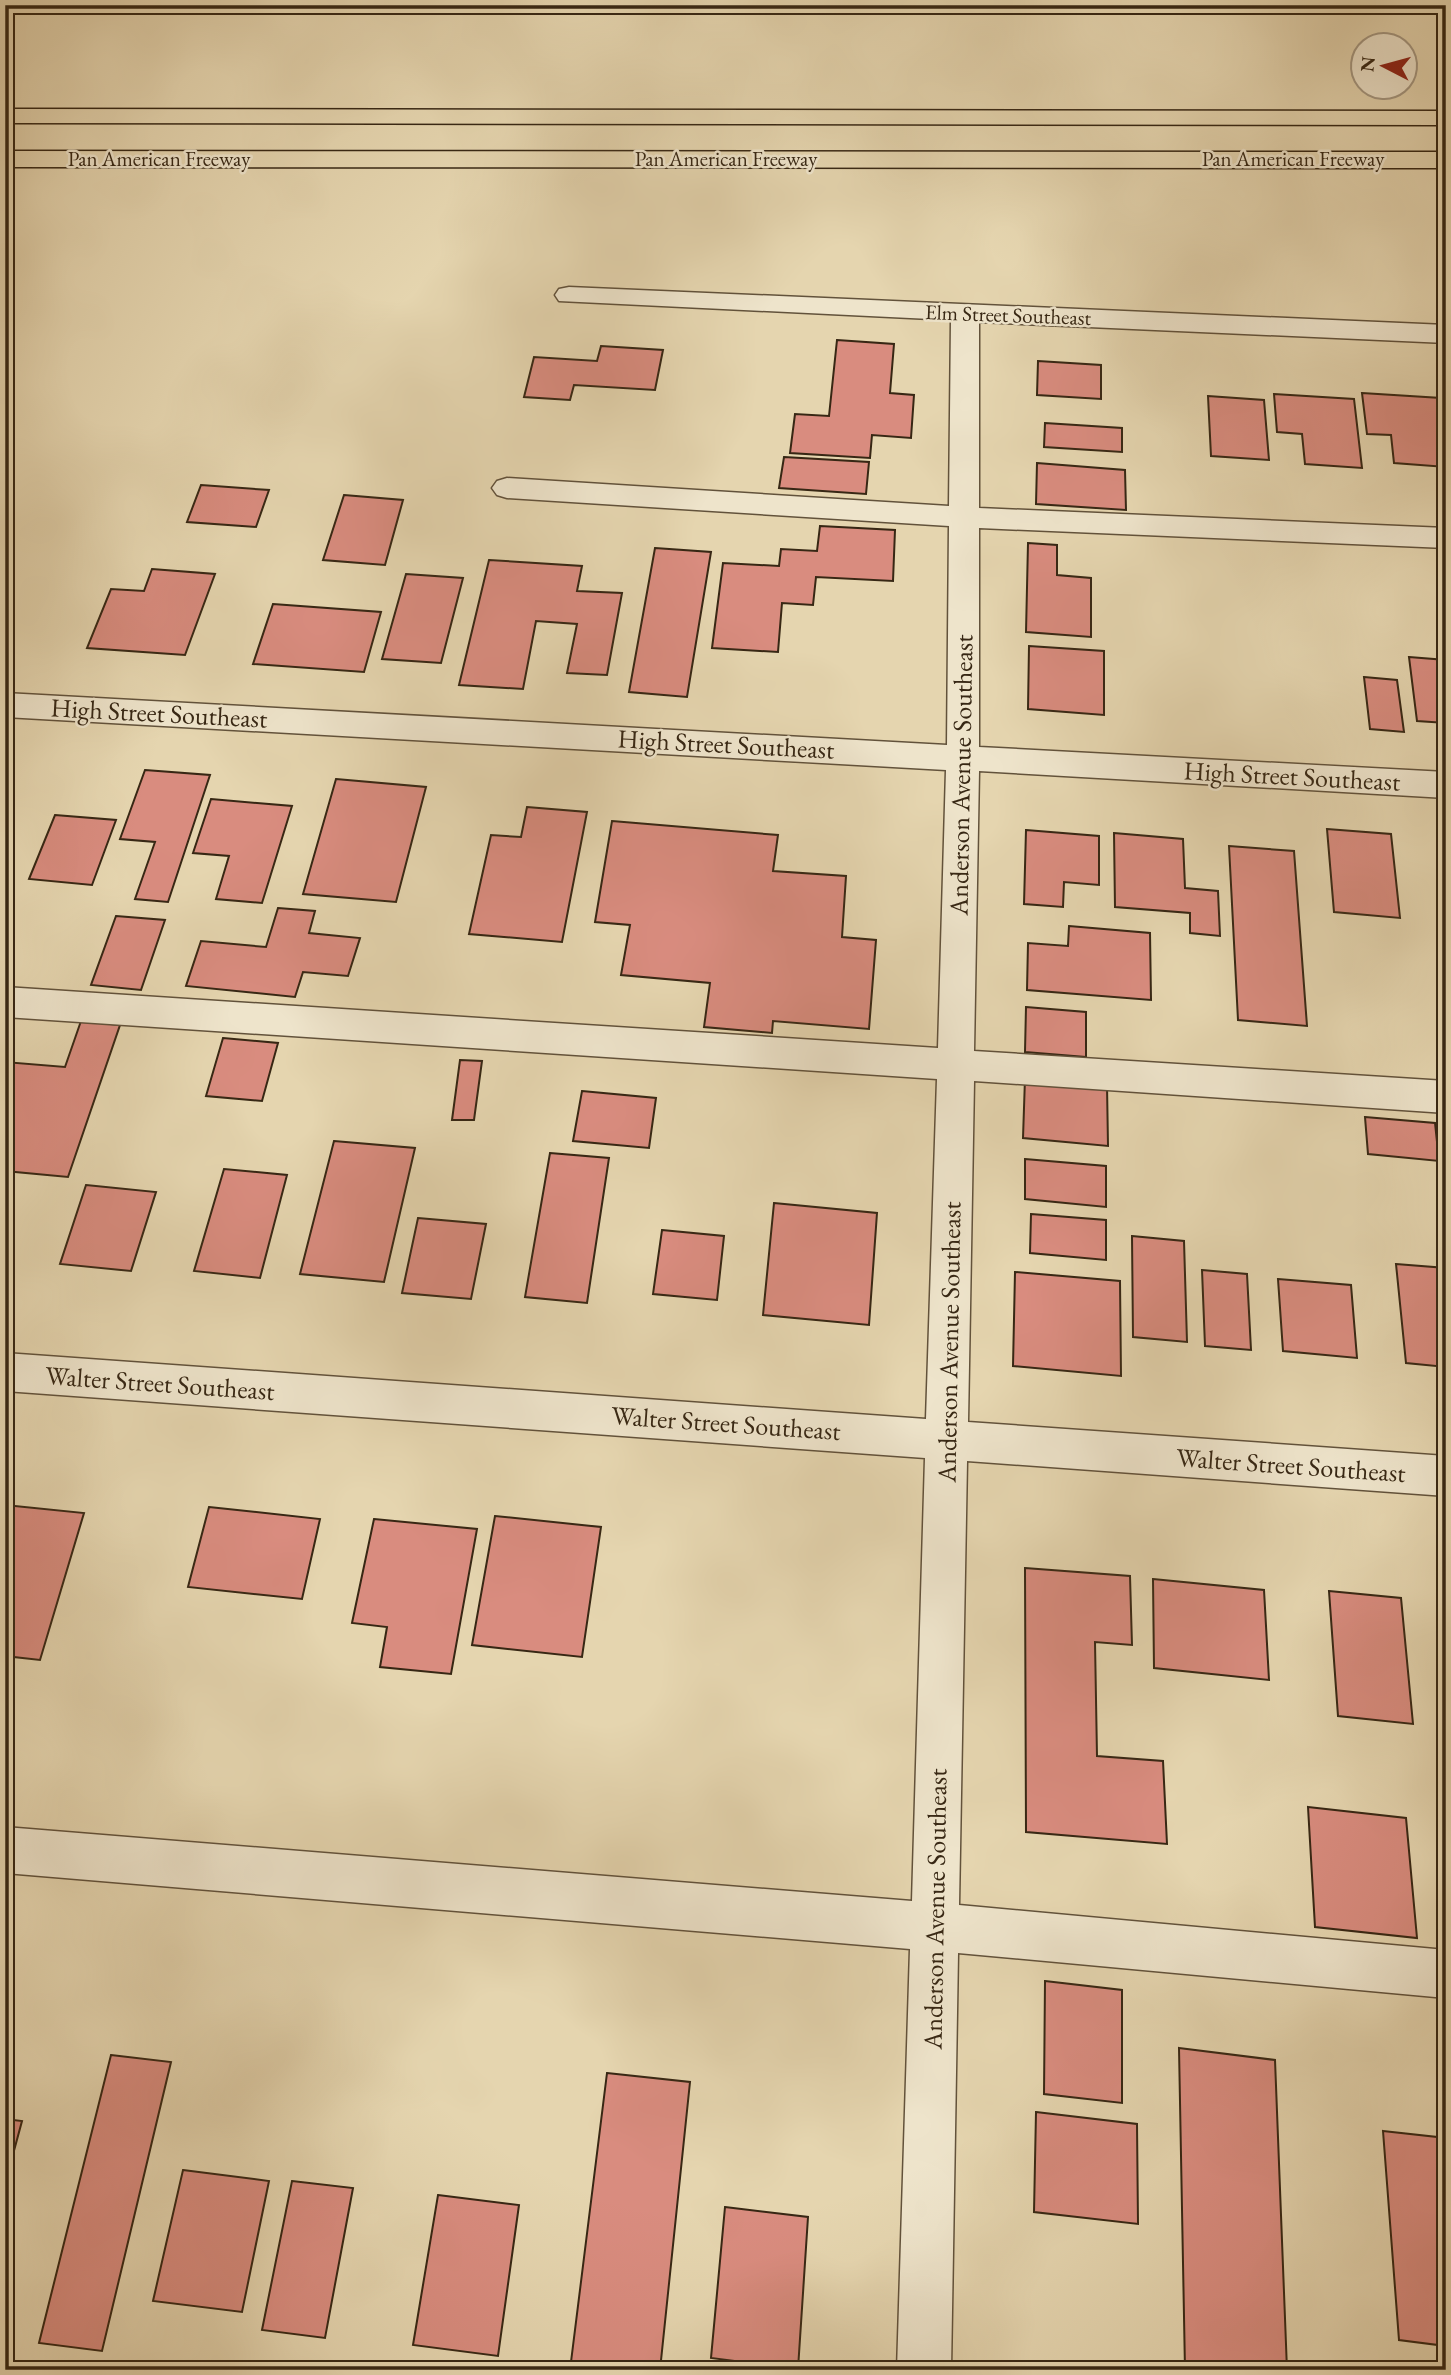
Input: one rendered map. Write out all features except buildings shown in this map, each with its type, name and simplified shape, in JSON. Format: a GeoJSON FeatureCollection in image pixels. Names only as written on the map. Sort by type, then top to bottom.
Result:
{"type":"FeatureCollection","features":[{"type":"Feature","properties":{"kind":"highway"},"geometry":{"type":"LineString","coordinates":[[1093,116],[1446,97]]}},
{"type":"Feature","properties":{"kind":"highway","name":"Pan American Freeway"},"geometry":{"type":"LineString","coordinates":[[5,116],[1446,118]]}},
{"type":"Feature","properties":{"kind":"highway"},"geometry":{"type":"LineString","coordinates":[[1170,158],[1446,177]]}},
{"type":"Feature","properties":{"kind":"highway","name":"Pan American Freeway"},"geometry":{"type":"LineString","coordinates":[[5,159],[1446,160]]}},
{"type":"Feature","properties":{"kind":"street","name":"Elm Street Southeast"},"geometry":{"type":"LineString","coordinates":[[569,295],[1446,334]]}},
{"type":"Feature","properties":{"kind":"street","name":"Anderson Avenue Southeast"},"geometry":{"type":"LineString","coordinates":[[924,2370],[963,756],[965,314]]}},
{"type":"Feature","properties":{"kind":"street"},"geometry":{"type":"LineString","coordinates":[[507,488],[964,517],[1446,538]]}},
{"type":"Feature","properties":{"kind":"street","name":"High Street Southeast"},"geometry":{"type":"LineString","coordinates":[[5,705],[963,756],[1446,785]]}},
{"type":"Feature","properties":{"kind":"street"},"geometry":{"type":"LineString","coordinates":[[5,1002],[1446,1097]]}},
{"type":"Feature","properties":{"kind":"street","name":"Walter Street Southeast"},"geometry":{"type":"LineString","coordinates":[[5,1372],[1446,1476]]}},
{"type":"Feature","properties":{"kind":"street"},"geometry":{"type":"LineString","coordinates":[[5,1850],[934,1927],[1446,1974]]}}]}
